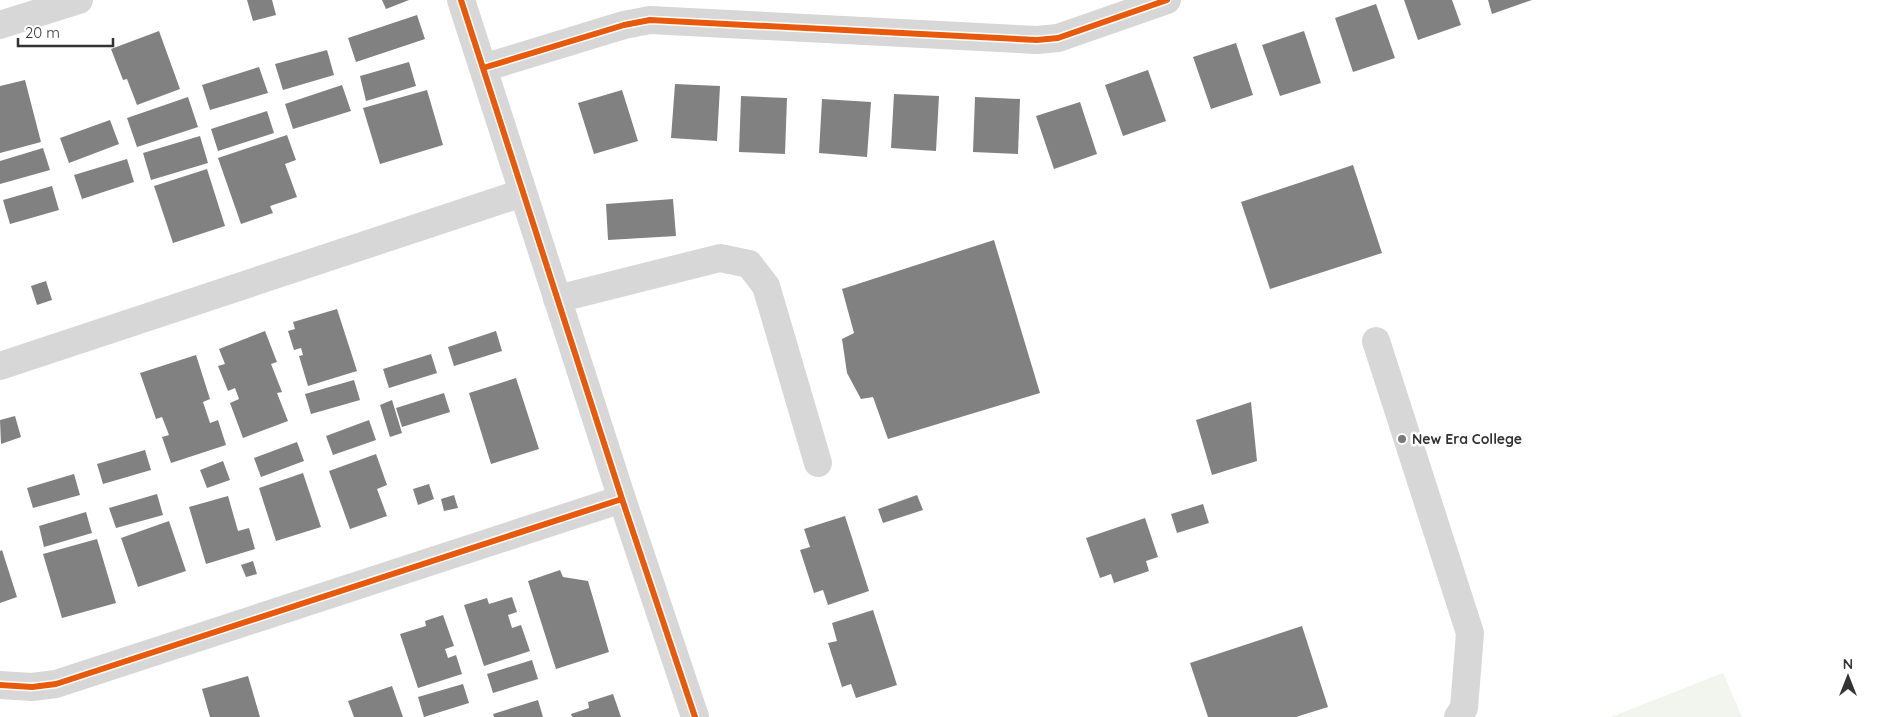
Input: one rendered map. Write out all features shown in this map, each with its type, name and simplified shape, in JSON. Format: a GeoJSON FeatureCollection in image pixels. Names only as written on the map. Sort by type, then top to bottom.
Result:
{"type":"FeatureCollection","features":[{"type":"Feature","properties":{"kind":"street"},"geometry":{"type":"LineString","coordinates":[[0,25],[79,0]]}},
{"type":"Feature","properties":{"kind":"street"},"geometry":{"type":"LineString","coordinates":[[461,0],[522,193],[695,717]]}},
{"type":"Feature","properties":{"kind":"street"},"geometry":{"type":"LineString","coordinates":[[483,68],[624,25],[644,21],[1037,40],[1058,38],[1167,0]]}},
{"type":"Feature","properties":{"kind":"street"},"geometry":{"type":"LineString","coordinates":[[0,366],[522,193]]}},
{"type":"Feature","properties":{"kind":"street"},"geometry":{"type":"LineString","coordinates":[[557,299],[720,258],[749,264],[766,286],[818,463]]}},
{"type":"Feature","properties":{"kind":"street"},"geometry":{"type":"LineString","coordinates":[[1376,341],[1470,633],[1464,708],[1458,717]]}},
{"type":"Feature","properties":{"kind":"street"},"geometry":{"type":"LineString","coordinates":[[0,684],[32,687],[56,684],[622,499]]}},
{"type":"Feature","properties":{"kind":"shaded area"},"geometry":{"type":"Polygon","coordinates":[[[1723,673],[1742,717],[1611,717],[1723,673]]]}},
{"type":"Feature","properties":{"kind":"building"},"geometry":{"type":"Polygon","coordinates":[[[247,0],[272,0],[276,15],[253,21],[247,0]]]}},
{"type":"Feature","properties":{"kind":"building"},"geometry":{"type":"Polygon","coordinates":[[[382,0],[409,0],[386,9],[382,0]]]}},
{"type":"Feature","properties":{"kind":"building"},"geometry":{"type":"Polygon","coordinates":[[[1404,0],[1452,0],[1461,25],[1418,40],[1404,0]]]}},
{"type":"Feature","properties":{"kind":"building"},"geometry":{"type":"Polygon","coordinates":[[[1488,0],[1532,0],[1492,14],[1488,0]]]}},
{"type":"Feature","properties":{"kind":"building"},"geometry":{"type":"Polygon","coordinates":[[[1376,4],[1395,58],[1353,72],[1335,18],[1376,4]]]}},
{"type":"Feature","properties":{"kind":"building"},"geometry":{"type":"Polygon","coordinates":[[[417,15],[425,39],[356,62],[348,38],[417,15]]]}},
{"type":"Feature","properties":{"kind":"building"},"geometry":{"type":"Polygon","coordinates":[[[159,31],[180,89],[137,105],[127,79],[123,80],[111,49],[159,31]]]}},
{"type":"Feature","properties":{"kind":"building"},"geometry":{"type":"Polygon","coordinates":[[[1304,31],[1321,83],[1280,96],[1262,45],[1304,31]]]}},
{"type":"Feature","properties":{"kind":"building"},"geometry":{"type":"Polygon","coordinates":[[[1236,43],[1253,95],[1211,109],[1193,57],[1236,43]]]}},
{"type":"Feature","properties":{"kind":"building"},"geometry":{"type":"Polygon","coordinates":[[[327,50],[334,75],[283,90],[275,64],[327,50]]]}},
{"type":"Feature","properties":{"kind":"building"},"geometry":{"type":"Polygon","coordinates":[[[409,62],[416,86],[366,101],[360,76],[409,62]]]}},
{"type":"Feature","properties":{"kind":"building"},"geometry":{"type":"Polygon","coordinates":[[[259,67],[268,93],[210,110],[202,85],[259,67]]]}},
{"type":"Feature","properties":{"kind":"building"},"geometry":{"type":"Polygon","coordinates":[[[1148,70],[1166,121],[1123,136],[1105,85],[1148,70]]]}},
{"type":"Feature","properties":{"kind":"building"},"geometry":{"type":"Polygon","coordinates":[[[25,80],[41,142],[0,153],[0,86],[25,80]]]}},
{"type":"Feature","properties":{"kind":"building"},"geometry":{"type":"Polygon","coordinates":[[[675,84],[720,86],[717,141],[671,138],[675,84]]]}},
{"type":"Feature","properties":{"kind":"building"},"geometry":{"type":"Polygon","coordinates":[[[342,85],[351,111],[293,129],[285,104],[342,85]]]}},
{"type":"Feature","properties":{"kind":"building"},"geometry":{"type":"Polygon","coordinates":[[[427,90],[443,145],[380,164],[363,108],[427,90]]]}},
{"type":"Feature","properties":{"kind":"building"},"geometry":{"type":"Polygon","coordinates":[[[622,90],[638,141],[594,154],[578,103],[622,90]]]}},
{"type":"Feature","properties":{"kind":"building"},"geometry":{"type":"Polygon","coordinates":[[[894,94],[939,96],[936,151],[891,148],[894,94]]]}},
{"type":"Feature","properties":{"kind":"building"},"geometry":{"type":"Polygon","coordinates":[[[741,96],[787,98],[785,154],[739,152],[741,96]]]}},
{"type":"Feature","properties":{"kind":"building"},"geometry":{"type":"Polygon","coordinates":[[[188,97],[198,127],[137,147],[127,118],[188,97]]]}},
{"type":"Feature","properties":{"kind":"building"},"geometry":{"type":"Polygon","coordinates":[[[975,97],[1020,99],[1018,154],[973,152],[975,97]]]}},
{"type":"Feature","properties":{"kind":"building"},"geometry":{"type":"Polygon","coordinates":[[[822,99],[871,102],[867,157],[819,153],[822,99]]]}},
{"type":"Feature","properties":{"kind":"building"},"geometry":{"type":"Polygon","coordinates":[[[1080,102],[1097,154],[1054,169],[1036,116],[1080,102]]]}},
{"type":"Feature","properties":{"kind":"building"},"geometry":{"type":"Polygon","coordinates":[[[267,111],[274,133],[218,151],[211,129],[267,111]]]}},
{"type":"Feature","properties":{"kind":"building"},"geometry":{"type":"Polygon","coordinates":[[[110,120],[119,144],[69,163],[60,138],[110,120]]]}},
{"type":"Feature","properties":{"kind":"building"},"geometry":{"type":"Polygon","coordinates":[[[287,135],[296,160],[285,164],[297,197],[270,206],[273,213],[241,224],[218,158],[287,135]]]}},
{"type":"Feature","properties":{"kind":"building"},"geometry":{"type":"Polygon","coordinates":[[[200,136],[208,163],[151,180],[143,153],[200,136]]]}},
{"type":"Feature","properties":{"kind":"building"},"geometry":{"type":"Polygon","coordinates":[[[43,148],[50,170],[0,184],[0,161],[43,148]]]}},
{"type":"Feature","properties":{"kind":"building"},"geometry":{"type":"Polygon","coordinates":[[[127,159],[134,182],[82,199],[74,175],[127,159]]]}},
{"type":"Feature","properties":{"kind":"building"},"geometry":{"type":"Polygon","coordinates":[[[1353,165],[1382,253],[1270,289],[1241,202],[1353,165]]]}},
{"type":"Feature","properties":{"kind":"building"},"geometry":{"type":"Polygon","coordinates":[[[207,169],[225,226],[173,243],[154,186],[207,169]]]}},
{"type":"Feature","properties":{"kind":"building"},"geometry":{"type":"Polygon","coordinates":[[[52,186],[59,210],[10,224],[3,200],[52,186]]]}},
{"type":"Feature","properties":{"kind":"building"},"geometry":{"type":"Polygon","coordinates":[[[673,199],[676,236],[608,240],[606,204],[673,199]]]}},
{"type":"Feature","properties":{"kind":"building"},"geometry":{"type":"Polygon","coordinates":[[[994,240],[1040,393],[888,439],[873,397],[861,399],[847,373],[842,339],[854,333],[842,289],[994,240]]]}},
{"type":"Feature","properties":{"kind":"building"},"geometry":{"type":"Polygon","coordinates":[[[46,281],[52,300],[37,305],[31,286],[46,281]]]}},
{"type":"Feature","properties":{"kind":"building"},"geometry":{"type":"Polygon","coordinates":[[[337,309],[357,371],[308,386],[299,356],[303,355],[301,348],[294,350],[288,331],[295,329],[293,322],[337,309]]]}},
{"type":"Feature","properties":{"kind":"building"},"geometry":{"type":"Polygon","coordinates":[[[265,331],[277,362],[271,364],[282,392],[277,393],[288,421],[243,438],[230,403],[239,399],[235,388],[228,391],[218,366],[225,364],[219,349],[265,331]]]}},
{"type":"Feature","properties":{"kind":"building"},"geometry":{"type":"Polygon","coordinates":[[[496,331],[502,351],[454,366],[448,347],[496,331]]]}},
{"type":"Feature","properties":{"kind":"building"},"geometry":{"type":"Polygon","coordinates":[[[431,354],[437,373],[389,388],[383,369],[431,354]]]}},
{"type":"Feature","properties":{"kind":"building"},"geometry":{"type":"Polygon","coordinates":[[[196,355],[210,399],[203,402],[210,423],[218,420],[226,445],[171,463],[162,437],[169,435],[162,417],[156,419],[140,373],[196,355]]]}},
{"type":"Feature","properties":{"kind":"building"},"geometry":{"type":"Polygon","coordinates":[[[516,378],[539,449],[491,464],[469,393],[516,378]]]}},
{"type":"Feature","properties":{"kind":"building"},"geometry":{"type":"Polygon","coordinates":[[[354,380],[360,400],[311,414],[305,394],[354,380]]]}},
{"type":"Feature","properties":{"kind":"building"},"geometry":{"type":"Polygon","coordinates":[[[444,393],[450,412],[402,427],[396,408],[444,393]]]}},
{"type":"Feature","properties":{"kind":"building"},"geometry":{"type":"Polygon","coordinates":[[[392,400],[402,433],[390,437],[380,405],[392,400]]]}},
{"type":"Feature","properties":{"kind":"building"},"geometry":{"type":"Polygon","coordinates":[[[1251,402],[1257,461],[1212,475],[1196,420],[1251,402]]]}},
{"type":"Feature","properties":{"kind":"building"},"geometry":{"type":"Polygon","coordinates":[[[15,416],[21,437],[1,444],[0,420],[15,416]]]}},
{"type":"Feature","properties":{"kind":"building"},"geometry":{"type":"Polygon","coordinates":[[[369,420],[376,440],[333,455],[326,436],[369,420]]]}},
{"type":"Feature","properties":{"kind":"building"},"geometry":{"type":"Polygon","coordinates":[[[297,442],[304,461],[261,477],[254,458],[297,442]]]}},
{"type":"Feature","properties":{"kind":"building"},"geometry":{"type":"Polygon","coordinates":[[[145,450],[151,470],[103,484],[97,464],[145,450]]]}},
{"type":"Feature","properties":{"kind":"building"},"geometry":{"type":"Polygon","coordinates":[[[376,454],[387,485],[377,489],[387,516],[350,529],[329,471],[376,454]]]}},
{"type":"Feature","properties":{"kind":"building"},"geometry":{"type":"Polygon","coordinates":[[[223,461],[230,480],[207,488],[200,470],[223,461]]]}},
{"type":"Feature","properties":{"kind":"building"},"geometry":{"type":"Polygon","coordinates":[[[303,473],[321,527],[276,541],[259,488],[303,473]]]}},
{"type":"Feature","properties":{"kind":"building"},"geometry":{"type":"Polygon","coordinates":[[[74,474],[80,495],[33,508],[27,488],[74,474]]]}},
{"type":"Feature","properties":{"kind":"building"},"geometry":{"type":"Polygon","coordinates":[[[429,484],[434,499],[418,505],[413,489],[429,484]]]}},
{"type":"Feature","properties":{"kind":"building"},"geometry":{"type":"Polygon","coordinates":[[[157,494],[163,515],[116,528],[109,508],[157,494]]]}},
{"type":"Feature","properties":{"kind":"building"},"geometry":{"type":"Polygon","coordinates":[[[454,495],[458,508],[444,511],[441,499],[454,495]]]}},
{"type":"Feature","properties":{"kind":"building"},"geometry":{"type":"Polygon","coordinates":[[[917,495],[923,510],[883,523],[878,509],[917,495]]]}},
{"type":"Feature","properties":{"kind":"building"},"geometry":{"type":"Polygon","coordinates":[[[228,496],[238,531],[249,528],[255,549],[206,564],[189,507],[228,496]]]}},
{"type":"Feature","properties":{"kind":"building"},"geometry":{"type":"Polygon","coordinates":[[[1203,504],[1209,523],[1177,533],[1171,514],[1203,504]]]}},
{"type":"Feature","properties":{"kind":"building"},"geometry":{"type":"Polygon","coordinates":[[[86,512],[92,533],[44,547],[39,526],[86,512]]]}},
{"type":"Feature","properties":{"kind":"building"},"geometry":{"type":"Polygon","coordinates":[[[845,516],[869,591],[828,605],[823,590],[814,593],[800,550],[810,547],[804,529],[845,516]]]}},
{"type":"Feature","properties":{"kind":"building"},"geometry":{"type":"Polygon","coordinates":[[[1145,518],[1158,557],[1146,561],[1149,571],[1114,583],[1111,574],[1100,578],[1086,538],[1145,518]]]}},
{"type":"Feature","properties":{"kind":"building"},"geometry":{"type":"Polygon","coordinates":[[[169,521],[186,571],[138,587],[121,538],[169,521]]]}},
{"type":"Feature","properties":{"kind":"building"},"geometry":{"type":"Polygon","coordinates":[[[97,539],[116,603],[62,618],[43,554],[97,539]]]}},
{"type":"Feature","properties":{"kind":"building"},"geometry":{"type":"Polygon","coordinates":[[[2,550],[17,597],[0,603],[0,551],[2,550]]]}},
{"type":"Feature","properties":{"kind":"building"},"geometry":{"type":"Polygon","coordinates":[[[253,561],[257,574],[246,577],[241,565],[253,561]]]}},
{"type":"Feature","properties":{"kind":"building"},"geometry":{"type":"Polygon","coordinates":[[[560,570],[563,577],[588,581],[609,652],[556,669],[528,581],[560,570]]]}},
{"type":"Feature","properties":{"kind":"building"},"geometry":{"type":"Polygon","coordinates":[[[512,597],[517,612],[508,615],[512,628],[521,625],[530,651],[484,666],[464,605],[487,598],[489,604],[512,597]]]}},
{"type":"Feature","properties":{"kind":"building"},"geometry":{"type":"Polygon","coordinates":[[[873,610],[897,685],[856,698],[851,684],[842,687],[828,643],[837,641],[832,623],[873,610]]]}},
{"type":"Feature","properties":{"kind":"building"},"geometry":{"type":"Polygon","coordinates":[[[443,615],[454,646],[445,649],[448,658],[456,655],[462,674],[418,688],[400,634],[426,626],[425,621],[443,615]]]}},
{"type":"Feature","properties":{"kind":"building"},"geometry":{"type":"Polygon","coordinates":[[[1302,626],[1328,707],[1296,717],[1208,717],[1190,663],[1302,626]]]}},
{"type":"Feature","properties":{"kind":"building"},"geometry":{"type":"Polygon","coordinates":[[[532,660],[538,679],[493,693],[487,674],[532,660]]]}},
{"type":"Feature","properties":{"kind":"building"},"geometry":{"type":"Polygon","coordinates":[[[248,676],[260,717],[210,717],[202,689],[248,676]]]}},
{"type":"Feature","properties":{"kind":"building"},"geometry":{"type":"Polygon","coordinates":[[[463,684],[469,703],[424,717],[418,697],[463,684]]]}},
{"type":"Feature","properties":{"kind":"building"},"geometry":{"type":"Polygon","coordinates":[[[392,686],[403,717],[354,717],[348,701],[392,686]]]}},
{"type":"Feature","properties":{"kind":"building"},"geometry":{"type":"Polygon","coordinates":[[[613,694],[621,717],[572,717],[571,714],[589,708],[588,702],[613,694]]]}},
{"type":"Feature","properties":{"kind":"building"},"geometry":{"type":"Polygon","coordinates":[[[538,700],[543,717],[494,717],[493,714],[538,700]]]}},
{"type":"Feature","properties":{"kind":"cycle path"},"geometry":{"type":"LineString","coordinates":[[461,0],[622,499],[695,717]]}},
{"type":"Feature","properties":{"kind":"cycle path"},"geometry":{"type":"LineString","coordinates":[[483,68],[624,25],[650,20],[1037,40],[1058,38],[1167,0]]}},
{"type":"Feature","properties":{"kind":"cycle path"},"geometry":{"type":"LineString","coordinates":[[0,685],[32,687],[56,684],[622,499]]}},
{"type":"Feature","properties":{"kind":"place","name":"New Era College"},"geometry":{"type":"Point","coordinates":[1402,439]}}]}
